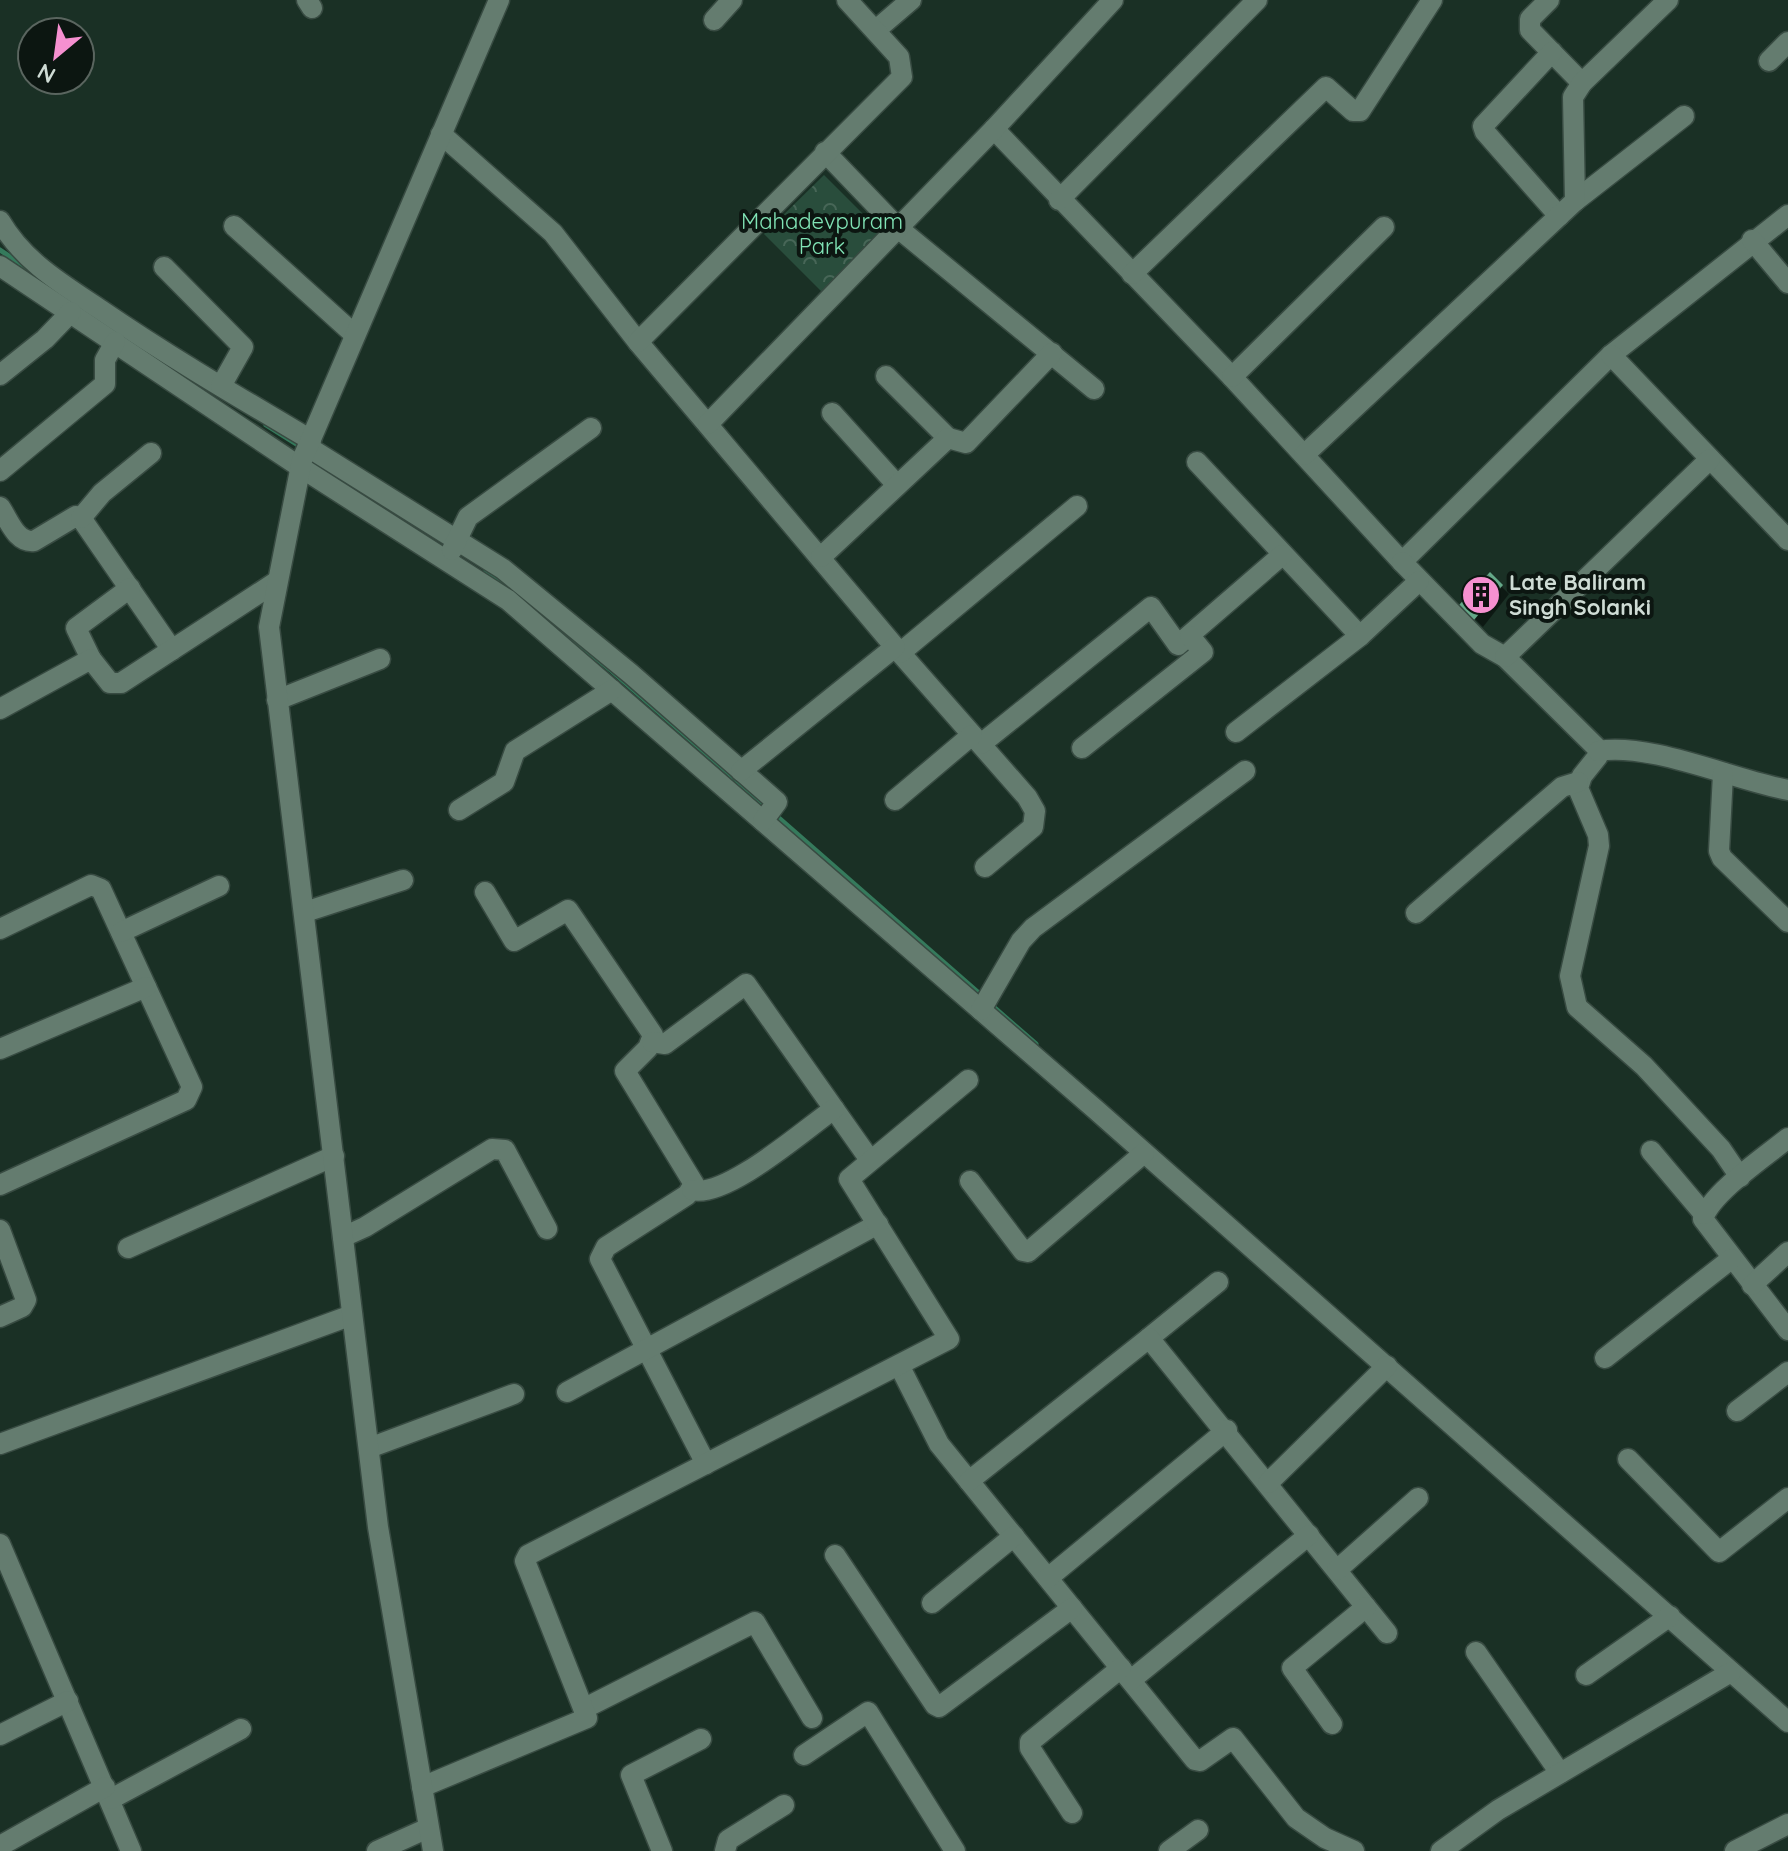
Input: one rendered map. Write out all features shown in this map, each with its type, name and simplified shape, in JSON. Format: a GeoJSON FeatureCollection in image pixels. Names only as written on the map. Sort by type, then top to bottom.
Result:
{"type":"FeatureCollection","features":[{"type":"Feature","properties":{"kind":"street"},"geometry":{"type":"LineString","coordinates":[[433,1851],[426,1829],[369,1448],[269,627],[305,452],[499,0]]}},
{"type":"Feature","properties":{"kind":"street"},"geometry":{"type":"LineString","coordinates":[[714,20],[732,0]]}},
{"type":"Feature","properties":{"kind":"street"},"geometry":{"type":"LineString","coordinates":[[638,342],[902,77],[899,57],[847,0]]}},
{"type":"Feature","properties":{"kind":"street"},"geometry":{"type":"LineString","coordinates":[[876,30],[911,0]]}},
{"type":"Feature","properties":{"kind":"street"},"geometry":{"type":"LineString","coordinates":[[708,424],[994,129],[1113,0]]}},
{"type":"Feature","properties":{"kind":"street"},"geometry":{"type":"LineString","coordinates":[[1059,200],[1257,0]]}},
{"type":"Feature","properties":{"kind":"street"},"geometry":{"type":"LineString","coordinates":[[1132,274],[1326,87],[1353,111],[1360,111],[1432,0]]}},
{"type":"Feature","properties":{"kind":"street"},"geometry":{"type":"LineString","coordinates":[[1549,0],[1530,19],[1529,26],[1582,83]]}},
{"type":"Feature","properties":{"kind":"street"},"geometry":{"type":"LineString","coordinates":[[1575,201],[1571,106],[1582,83],[1668,0]]}},
{"type":"Feature","properties":{"kind":"street"},"geometry":{"type":"LineString","coordinates":[[1769,61],[1788,42]]}},
{"type":"Feature","properties":{"kind":"street"},"geometry":{"type":"LineString","coordinates":[[1552,52],[1483,126],[1559,216]]}},
{"type":"Feature","properties":{"kind":"street"},"geometry":{"type":"LineString","coordinates":[[1304,455],[1575,201],[1684,116]]}},
{"type":"Feature","properties":{"kind":"street"},"geometry":{"type":"LineString","coordinates":[[994,129],[1232,377],[1419,581],[1482,644],[1505,657],[1598,751]]}},
{"type":"Feature","properties":{"kind":"street"},"geometry":{"type":"LineString","coordinates":[[441,134],[553,233],[638,342],[1035,811],[1033,827],[985,867]]}},
{"type":"Feature","properties":{"kind":"street"},"geometry":{"type":"LineString","coordinates":[[825,152],[898,228],[1094,389]]}},
{"type":"Feature","properties":{"kind":"street"},"geometry":{"type":"LineString","coordinates":[[1402,562],[1611,355],[1752,240],[1788,215]]}},
{"type":"Feature","properties":{"kind":"street"},"geometry":{"type":"LineString","coordinates":[[0,221],[23,254],[54,278],[221,386],[305,452]]}},
{"type":"Feature","properties":{"kind":"street"},"geometry":{"type":"LineString","coordinates":[[234,226],[355,335]]}},
{"type":"Feature","properties":{"kind":"street"},"geometry":{"type":"LineString","coordinates":[[1232,377],[1384,227]]}},
{"type":"Feature","properties":{"kind":"street"},"geometry":{"type":"LineString","coordinates":[[1752,240],[1788,283]]}},
{"type":"Feature","properties":{"kind":"street"},"geometry":{"type":"LineString","coordinates":[[0,266],[115,342],[305,452],[451,549],[612,690],[769,814],[986,1004],[1144,1153],[1788,1722]]}},
{"type":"Feature","properties":{"kind":"street"},"geometry":{"type":"LineString","coordinates":[[164,267],[243,347],[221,386]]}},
{"type":"Feature","properties":{"kind":"street"},"geometry":{"type":"LineString","coordinates":[[0,375],[45,339],[71,312]]}},
{"type":"Feature","properties":{"kind":"street"},"geometry":{"type":"LineString","coordinates":[[0,471],[105,384],[105,360],[115,342]]}},
{"type":"Feature","properties":{"kind":"street"},"geometry":{"type":"LineString","coordinates":[[886,376],[948,438],[966,443],[1052,353]]}},
{"type":"Feature","properties":{"kind":"street"},"geometry":{"type":"LineString","coordinates":[[1611,355],[1788,540]]}},
{"type":"Feature","properties":{"kind":"street"},"geometry":{"type":"LineString","coordinates":[[832,413],[897,485]]}},
{"type":"Feature","properties":{"kind":"street"},"geometry":{"type":"LineString","coordinates":[[451,549],[468,517],[591,428]]}},
{"type":"Feature","properties":{"kind":"street"},"geometry":{"type":"LineString","coordinates":[[821,557],[948,438]]}},
{"type":"Feature","properties":{"kind":"street"},"geometry":{"type":"LineString","coordinates":[[81,518],[102,493],[151,453]]}},
{"type":"Feature","properties":{"kind":"street"},"geometry":{"type":"LineString","coordinates":[[1505,657],[1710,459]]}},
{"type":"Feature","properties":{"kind":"street"},"geometry":{"type":"LineString","coordinates":[[1197,462],[1360,636]]}},
{"type":"Feature","properties":{"kind":"street"},"geometry":{"type":"LineString","coordinates":[[741,771],[1077,506]]}},
{"type":"Feature","properties":{"kind":"street"},"geometry":{"type":"LineString","coordinates":[[0,507],[20,539],[26,542],[76,516],[81,518],[172,650]]}},
{"type":"Feature","properties":{"kind":"street"},"geometry":{"type":"LineString","coordinates":[[451,549],[503,569],[580,631],[741,771],[769,814]]}},
{"type":"Feature","properties":{"kind":"street"},"geometry":{"type":"LineString","coordinates":[[895,800],[1151,607],[1178,645],[1282,555]]}},
{"type":"Feature","properties":{"kind":"street"},"geometry":{"type":"LineString","coordinates":[[1236,732],[1360,636],[1419,581]]}},
{"type":"Feature","properties":{"kind":"street"},"geometry":{"type":"LineString","coordinates":[[130,588],[76,628],[91,659],[110,683],[116,685],[276,582]]}},
{"type":"Feature","properties":{"kind":"street"},"geometry":{"type":"LineString","coordinates":[[1082,748],[1203,652],[1190,636]]}},
{"type":"Feature","properties":{"kind":"street"},"geometry":{"type":"LineString","coordinates":[[0,709],[91,659]]}},
{"type":"Feature","properties":{"kind":"street"},"geometry":{"type":"LineString","coordinates":[[277,700],[380,659]]}},
{"type":"Feature","properties":{"kind":"street"},"geometry":{"type":"LineString","coordinates":[[459,810],[504,782],[515,751],[612,690]]}},
{"type":"Feature","properties":{"kind":"street"},"geometry":{"type":"LineString","coordinates":[[1416,913],[1562,787],[1578,782],[1598,751],[1612,749],[1653,755],[1788,790]]}},
{"type":"Feature","properties":{"kind":"street"},"geometry":{"type":"LineString","coordinates":[[986,1004],[1021,941],[1033,928],[1245,771]]}},
{"type":"Feature","properties":{"kind":"street"},"geometry":{"type":"LineString","coordinates":[[1723,774],[1719,851],[1722,858],[1788,922]]}},
{"type":"Feature","properties":{"kind":"street"},"geometry":{"type":"LineString","coordinates":[[1578,782],[1599,846],[1570,976],[1577,1007],[1644,1066],[1721,1149],[1740,1177]]}},
{"type":"Feature","properties":{"kind":"street"},"geometry":{"type":"LineString","coordinates":[[305,912],[403,880]]}},
{"type":"Feature","properties":{"kind":"street"},"geometry":{"type":"LineString","coordinates":[[0,929],[91,885],[101,889],[192,1087],[191,1095],[186,1100],[0,1185]]}},
{"type":"Feature","properties":{"kind":"street"},"geometry":{"type":"LineString","coordinates":[[121,932],[219,886]]}},
{"type":"Feature","properties":{"kind":"street"},"geometry":{"type":"LineString","coordinates":[[485,892],[514,941],[568,910],[653,1035],[652,1042],[625,1071],[694,1184],[692,1190]]}},
{"type":"Feature","properties":{"kind":"street"},"geometry":{"type":"LineString","coordinates":[[652,1042],[665,1044],[746,984],[870,1160]]}},
{"type":"Feature","properties":{"kind":"street"},"geometry":{"type":"LineString","coordinates":[[0,1049],[146,987]]}},
{"type":"Feature","properties":{"kind":"street"},"geometry":{"type":"LineString","coordinates":[[422,1787],[584,1720],[587,1715],[525,1558],[950,1338],[849,1179],[968,1080]]}},
{"type":"Feature","properties":{"kind":"street"},"geometry":{"type":"LineString","coordinates":[[706,1464],[600,1259],[606,1247],[692,1190],[707,1191],[729,1182],[834,1109]]}},
{"type":"Feature","properties":{"kind":"street"},"geometry":{"type":"LineString","coordinates":[[1788,1138],[1740,1177],[1704,1214],[1703,1219],[1788,1330]]}},
{"type":"Feature","properties":{"kind":"street"},"geometry":{"type":"LineString","coordinates":[[343,1237],[365,1227],[492,1149],[499,1148],[505,1150],[547,1229]]}},
{"type":"Feature","properties":{"kind":"street"},"geometry":{"type":"LineString","coordinates":[[1651,1151],[1704,1214]]}},
{"type":"Feature","properties":{"kind":"street"},"geometry":{"type":"LineString","coordinates":[[970,1181],[1023,1251],[1028,1252],[1144,1153]]}},
{"type":"Feature","properties":{"kind":"street"},"geometry":{"type":"LineString","coordinates":[[128,1248],[334,1156]]}},
{"type":"Feature","properties":{"kind":"street"},"geometry":{"type":"LineString","coordinates":[[567,1392],[878,1224]]}},
{"type":"Feature","properties":{"kind":"street"},"geometry":{"type":"LineString","coordinates":[[0,1230],[26,1300],[22,1307],[0,1317]]}},
{"type":"Feature","properties":{"kind":"street"},"geometry":{"type":"LineString","coordinates":[[1752,1285],[1788,1252]]}},
{"type":"Feature","properties":{"kind":"street"},"geometry":{"type":"LineString","coordinates":[[1605,1358],[1731,1259]]}},
{"type":"Feature","properties":{"kind":"street"},"geometry":{"type":"LineString","coordinates":[[969,1481],[1218,1282]]}},
{"type":"Feature","properties":{"kind":"street"},"geometry":{"type":"LineString","coordinates":[[0,1444],[352,1315]]}},
{"type":"Feature","properties":{"kind":"street"},"geometry":{"type":"LineString","coordinates":[[1149,1338],[1227,1430],[1387,1633]]}},
{"type":"Feature","properties":{"kind":"street"},"geometry":{"type":"LineString","coordinates":[[899,1365],[939,1444],[1195,1760],[1200,1761],[1233,1738],[1296,1818],[1325,1838],[1354,1851]]}},
{"type":"Feature","properties":{"kind":"street"},"geometry":{"type":"LineString","coordinates":[[1268,1483],[1387,1366]]}},
{"type":"Feature","properties":{"kind":"street"},"geometry":{"type":"LineString","coordinates":[[1737,1411],[1788,1372]]}},
{"type":"Feature","properties":{"kind":"street"},"geometry":{"type":"LineString","coordinates":[[369,1448],[514,1394]]}},
{"type":"Feature","properties":{"kind":"street"},"geometry":{"type":"LineString","coordinates":[[1048,1578],[1227,1430]]}},
{"type":"Feature","properties":{"kind":"street"},"geometry":{"type":"LineString","coordinates":[[1628,1459],[1719,1552],[1788,1498]]}},
{"type":"Feature","properties":{"kind":"street"},"geometry":{"type":"LineString","coordinates":[[1337,1570],[1418,1498]]}},
{"type":"Feature","properties":{"kind":"street"},"geometry":{"type":"LineString","coordinates":[[1072,1813],[1030,1748],[1030,1742],[1126,1674],[1309,1535]]}},
{"type":"Feature","properties":{"kind":"street"},"geometry":{"type":"LineString","coordinates":[[932,1603],[1014,1536]]}},
{"type":"Feature","properties":{"kind":"street"},"geometry":{"type":"LineString","coordinates":[[0,1544],[131,1851]]}},
{"type":"Feature","properties":{"kind":"street"},"geometry":{"type":"LineString","coordinates":[[835,1555],[939,1707],[1072,1608]]}},
{"type":"Feature","properties":{"kind":"street"},"geometry":{"type":"LineString","coordinates":[[1332,1724],[1292,1668],[1366,1607]]}},
{"type":"Feature","properties":{"kind":"street"},"geometry":{"type":"LineString","coordinates":[[1586,1675],[1670,1616]]}},
{"type":"Feature","properties":{"kind":"street"},"geometry":{"type":"LineString","coordinates":[[585,1708],[755,1622],[812,1718]]}},
{"type":"Feature","properties":{"kind":"street"},"geometry":{"type":"LineString","coordinates":[[1476,1652],[1560,1773]]}},
{"type":"Feature","properties":{"kind":"street"},"geometry":{"type":"LineString","coordinates":[[1441,1851],[1498,1810],[1731,1672]]}},
{"type":"Feature","properties":{"kind":"street"},"geometry":{"type":"LineString","coordinates":[[0,1735],[68,1701]]}},
{"type":"Feature","properties":{"kind":"street"},"geometry":{"type":"LineString","coordinates":[[804,1755],[868,1712],[955,1851]]}},
{"type":"Feature","properties":{"kind":"street"},"geometry":{"type":"LineString","coordinates":[[0,1846],[241,1729]]}},
{"type":"Feature","properties":{"kind":"street"},"geometry":{"type":"LineString","coordinates":[[662,1851],[631,1775],[701,1739]]}},
{"type":"Feature","properties":{"kind":"street"},"geometry":{"type":"LineString","coordinates":[[725,1851],[728,1840],[784,1805]]}},
{"type":"Feature","properties":{"kind":"street"},"geometry":{"type":"LineString","coordinates":[[1735,1851],[1788,1824]]}},
{"type":"Feature","properties":{"kind":"street"},"geometry":{"type":"LineString","coordinates":[[377,1851],[426,1829]]}},
{"type":"Feature","properties":{"kind":"street"},"geometry":{"type":"LineString","coordinates":[[1169,1851],[1198,1830]]}},
{"type":"Feature","properties":{"kind":"green space","name":"Mahadevpuram Park"},"geometry":{"type":"Polygon","coordinates":[[[824,175],[880,231],[822,292],[764,234],[824,175]]]}},
{"type":"Feature","properties":{"kind":"building","name":"Late Baliram Singh Solanki"},"geometry":{"type":"Polygon","coordinates":[[[1490,572],[1503,585],[1474,620],[1459,605],[1490,572]]]}},
{"type":"Feature","properties":{"kind":"waterway"},"geometry":{"type":"LineString","coordinates":[[0,250],[27,268]]}},
{"type":"Feature","properties":{"kind":"waterway"},"geometry":{"type":"LineString","coordinates":[[266,425],[301,447]]}},
{"type":"Feature","properties":{"kind":"waterway"},"geometry":{"type":"LineString","coordinates":[[486,570],[612,671],[766,806]]}},
{"type":"Feature","properties":{"kind":"waterway"},"geometry":{"type":"LineString","coordinates":[[773,813],[982,996]]}},
{"type":"Feature","properties":{"kind":"waterway"},"geometry":{"type":"LineString","coordinates":[[989,1003],[1036,1044]]}},
{"type":"Feature","properties":{"kind":"place","name":"Late Baliram Singh Solanki"},"geometry":{"type":"Point","coordinates":[1481,595]}}]}
